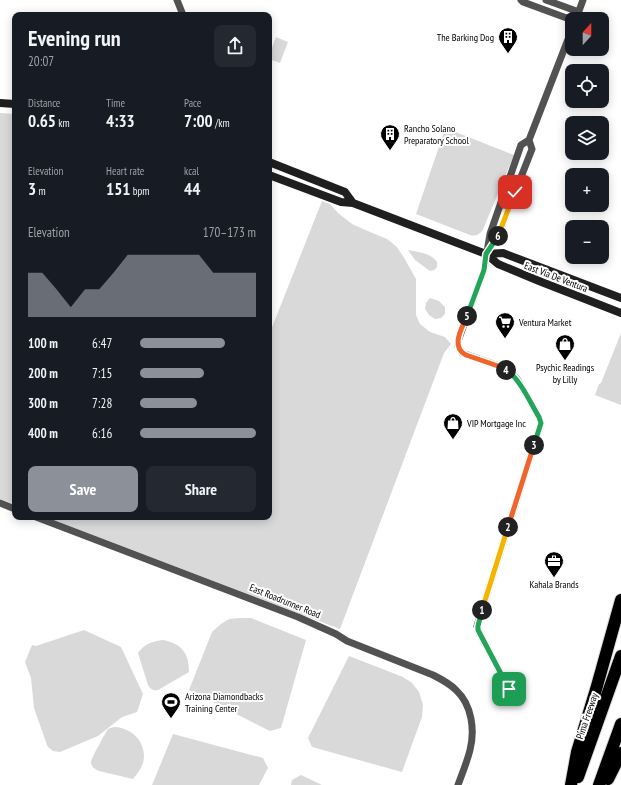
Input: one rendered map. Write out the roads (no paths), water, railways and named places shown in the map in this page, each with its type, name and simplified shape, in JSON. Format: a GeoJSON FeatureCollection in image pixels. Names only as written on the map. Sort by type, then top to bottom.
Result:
{"type":"FeatureCollection","features":[{"type":"Feature","properties":{"kind":"highway"},"geometry":{"type":"LineString","coordinates":[[571,785],[577,752],[621,600]]}},
{"type":"Feature","properties":{"kind":"highway","name":"Pima Freeway"},"geometry":{"type":"LineString","coordinates":[[576,785],[621,656]]}},
{"type":"Feature","properties":{"kind":"highway"},"geometry":{"type":"LineString","coordinates":[[599,785],[621,724]]}},
{"type":"Feature","properties":{"kind":"highway"},"geometry":{"type":"LineString","coordinates":[[605,785],[621,753]]}},
{"type":"Feature","properties":{"kind":"main road"},"geometry":{"type":"LineString","coordinates":[[0,103],[12,104]]}},
{"type":"Feature","properties":{"kind":"main road","name":"East Via De Ventura"},"geometry":{"type":"LineString","coordinates":[[272,163],[345,192],[353,203]]}},
{"type":"Feature","properties":{"kind":"main road","name":"East Via De Ventura"},"geometry":{"type":"LineString","coordinates":[[272,176],[341,202],[353,203],[486,254],[498,264],[621,313]]}},
{"type":"Feature","properties":{"kind":"main road","name":"East Via De Ventura"},"geometry":{"type":"LineString","coordinates":[[486,254],[503,253],[621,298]]}},
{"type":"Feature","properties":{"kind":"street"},"geometry":{"type":"LineString","coordinates":[[177,0],[182,12]]}},
{"type":"Feature","properties":{"kind":"street"},"geometry":{"type":"LineString","coordinates":[[521,0],[523,2],[565,14]]}},
{"type":"Feature","properties":{"kind":"street"},"geometry":{"type":"LineString","coordinates":[[546,0],[567,12]]}},
{"type":"Feature","properties":{"kind":"street"},"geometry":{"type":"LineString","coordinates":[[578,12],[583,0]]}},
{"type":"Feature","properties":{"kind":"street"},"geometry":{"type":"LineString","coordinates":[[509,692],[508,687],[478,630],[478,626],[541,423],[517,379],[509,371],[466,355],[462,353],[458,346],[459,337],[484,270],[490,234],[520,146],[529,140],[565,47]]}},
{"type":"Feature","properties":{"kind":"street"},"geometry":{"type":"LineString","coordinates":[[486,254],[498,236],[532,149],[529,140]]}},
{"type":"Feature","properties":{"kind":"street"},"geometry":{"type":"LineString","coordinates":[[0,503],[12,508]]}},
{"type":"Feature","properties":{"kind":"street","name":"East Roadrunner Road"},"geometry":{"type":"LineString","coordinates":[[44,520],[298,616],[336,634],[347,641],[439,678],[451,685],[462,696],[469,712],[472,732],[469,755],[458,785]]}},
{"type":"Feature","properties":{"kind":"place","name":"The Barking Dog"},"geometry":{"type":"Point","coordinates":[508,54]}},
{"type":"Feature","properties":{"kind":"place","name":"Rancho Solano Preparatory School"},"geometry":{"type":"Point","coordinates":[390,151]}},
{"type":"Feature","properties":{"kind":"place","name":"Ventura Market"},"geometry":{"type":"Point","coordinates":[505,339]}},
{"type":"Feature","properties":{"kind":"place","name":"Psychic Readings by Lilly"},"geometry":{"type":"Point","coordinates":[565,361]}},
{"type":"Feature","properties":{"kind":"place","name":"VIP Mortgage Inc"},"geometry":{"type":"Point","coordinates":[453,440]}},
{"type":"Feature","properties":{"kind":"place","name":"Kahala Brands"},"geometry":{"type":"Point","coordinates":[554,578]}},
{"type":"Feature","properties":{"kind":"place","name":"Arizona Diamondbacks Training Center"},"geometry":{"type":"Point","coordinates":[171,719]}}]}
